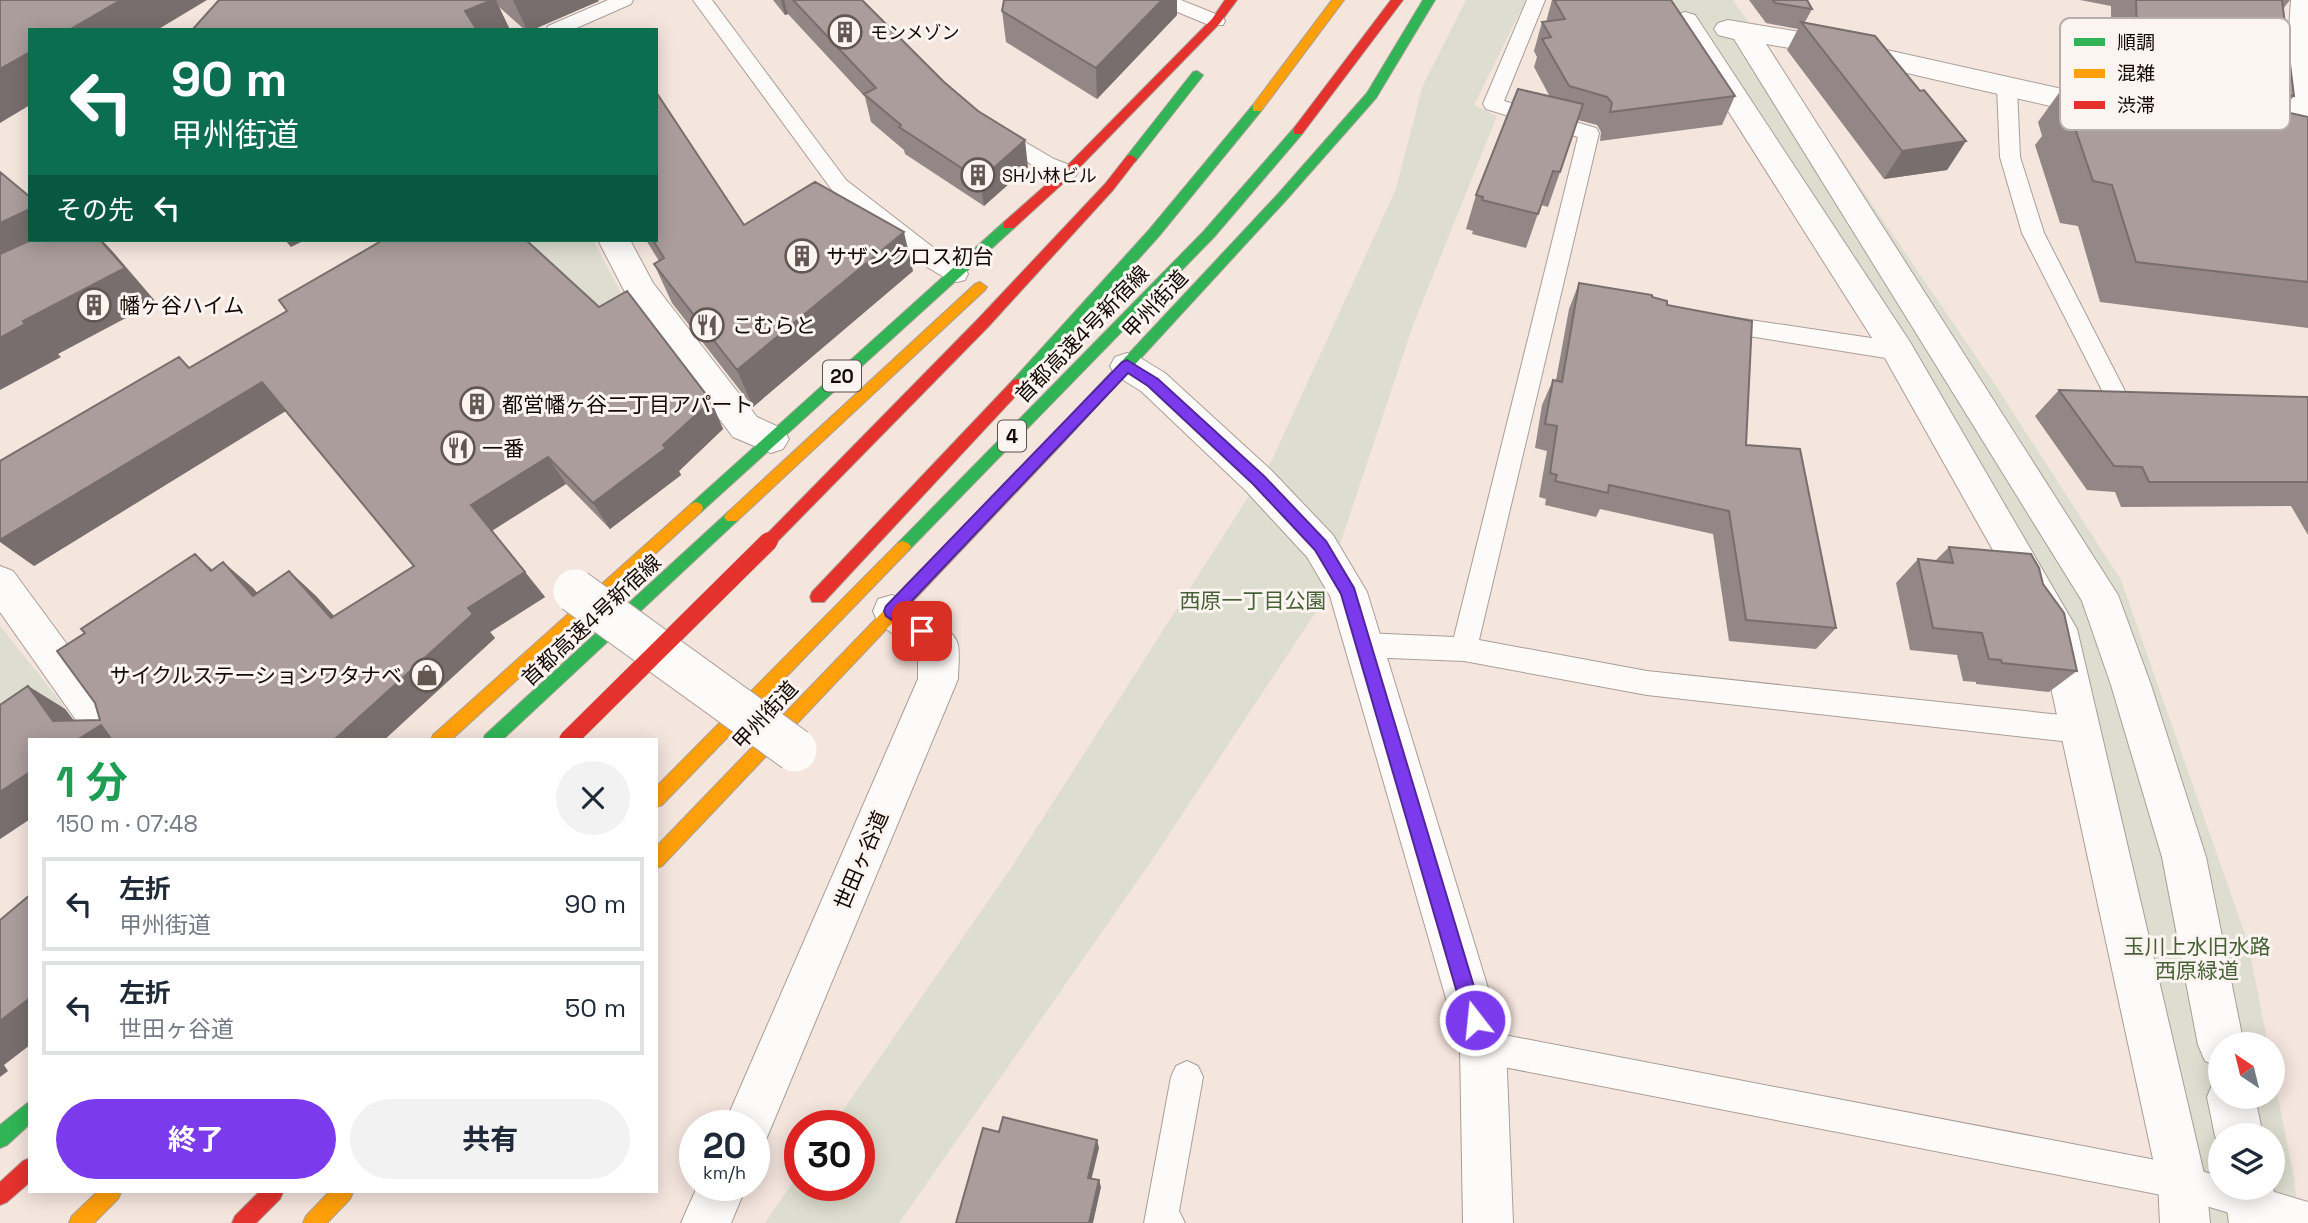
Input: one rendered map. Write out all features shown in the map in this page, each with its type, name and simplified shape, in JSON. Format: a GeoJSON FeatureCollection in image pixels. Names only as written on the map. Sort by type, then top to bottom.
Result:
{"type":"FeatureCollection","features":[{"type":"Feature","properties":{"kind":"highway","name":"20"},"geometry":{"type":"LineString","coordinates":[[441,738],[1068,172],[1216,21],[1231,0]]}},
{"type":"Feature","properties":{"kind":"highway"},"geometry":{"type":"LineString","coordinates":[[805,611],[1155,234],[1273,91],[1338,0]]}},
{"type":"Feature","properties":{"kind":"highway","name":"首都高速4号新宿線"},"geometry":{"type":"LineString","coordinates":[[658,797],[1209,234],[1289,145],[1354,62],[1397,0]]}},
{"type":"Feature","properties":{"kind":"highway","name":"甲州街道"},"geometry":{"type":"LineString","coordinates":[[658,858],[1127,366],[1372,95],[1429,0]]}},
{"type":"Feature","properties":{"kind":"highway"},"geometry":{"type":"LineString","coordinates":[[570,738],[983,323],[1109,187],[1201,70],[1080,194]]}},
{"type":"Feature","properties":{"kind":"highway","name":"首都高速4号新宿線"},"geometry":{"type":"LineString","coordinates":[[493,738],[990,279]]}},
{"type":"Feature","properties":{"kind":"highway"},"geometry":{"type":"LineString","coordinates":[[711,713],[739,683]]}},
{"type":"Feature","properties":{"kind":"highway"},"geometry":{"type":"LineString","coordinates":[[658,775],[671,759]]}},
{"type":"Feature","properties":{"kind":"highway"},"geometry":{"type":"LineString","coordinates":[[0,1138],[28,1113]]}},
{"type":"Feature","properties":{"kind":"highway"},"geometry":{"type":"LineString","coordinates":[[0,1195],[28,1170]]}},
{"type":"Feature","properties":{"kind":"highway"},"geometry":{"type":"LineString","coordinates":[[79,1223],[110,1193]]}},
{"type":"Feature","properties":{"kind":"highway"},"geometry":{"type":"LineString","coordinates":[[313,1223],[341,1193]]}},
{"type":"Feature","properties":{"kind":"highway"},"geometry":{"type":"LineString","coordinates":[[241,1223],[269,1195]]}},
{"type":"Feature","properties":{"kind":"street"},"geometry":{"type":"LineString","coordinates":[[2301,150],[2297,130],[2305,0]]}},
{"type":"Feature","properties":{"kind":"street"},"geometry":{"type":"LineString","coordinates":[[1701,19],[1817,34],[2007,88],[2060,99]]}},
{"type":"Feature","properties":{"kind":"street"},"geometry":{"type":"LineString","coordinates":[[1701,19],[1898,351],[2057,629],[2182,1182],[2185,1223]]}},
{"type":"Feature","properties":{"kind":"street"},"geometry":{"type":"LineString","coordinates":[[1701,19],[2099,595],[2131,685],[2184,857],[2218,1032]]}},
{"type":"Feature","properties":{"kind":"street"},"geometry":{"type":"LineString","coordinates":[[615,242],[640,290],[745,427],[771,439]]}},
{"type":"Feature","properties":{"kind":"street"},"geometry":{"type":"LineString","coordinates":[[1127,366],[1153,382],[1258,480],[1320,546],[1348,592],[1483,1047],[1488,1223]]}},
{"type":"Feature","properties":{"kind":"street"},"geometry":{"type":"LineString","coordinates":[[0,582],[113,738]]}},
{"type":"Feature","properties":{"kind":"street"},"geometry":{"type":"LineString","coordinates":[[575,591],[795,750]]}},
{"type":"Feature","properties":{"kind":"street","name":"世田ヶ谷道"},"geometry":{"type":"LineString","coordinates":[[754,1110],[938,679],[938,644],[892,611]]}},
{"type":"Feature","properties":{"kind":"street"},"geometry":{"type":"LineString","coordinates":[[706,1223],[716,1201]]}},
{"type":"Feature","properties":{"kind":"lane"},"geometry":{"type":"LineString","coordinates":[[560,28],[624,0]]}},
{"type":"Feature","properties":{"kind":"lane"},"geometry":{"type":"LineString","coordinates":[[702,0],[839,185],[935,261],[957,274]]}},
{"type":"Feature","properties":{"kind":"lane"},"geometry":{"type":"LineString","coordinates":[[1166,0],[1216,21]]}},
{"type":"Feature","properties":{"kind":"lane"},"geometry":{"type":"LineString","coordinates":[[1464,649],[1589,133],[1493,104],[1536,0]]}},
{"type":"Feature","properties":{"kind":"lane"},"geometry":{"type":"LineString","coordinates":[[2007,88],[2010,157],[2033,233],[2120,404],[2161,405]]}},
{"type":"Feature","properties":{"kind":"lane"},"geometry":{"type":"LineString","coordinates":[[977,117],[1046,164],[1068,172]]}},
{"type":"Feature","properties":{"kind":"lane"},"geometry":{"type":"LineString","coordinates":[[1550,296],[1577,300]]}},
{"type":"Feature","properties":{"kind":"lane"},"geometry":{"type":"LineString","coordinates":[[1697,319],[1898,351]]}},
{"type":"Feature","properties":{"kind":"lane"},"geometry":{"type":"LineString","coordinates":[[1364,645],[1464,649],[1647,683],[2080,730]]}},
{"type":"Feature","properties":{"kind":"lane"},"geometry":{"type":"LineString","coordinates":[[1483,1047],[2182,1182],[2252,1205],[2308,1219]]}},
{"type":"Feature","properties":{"kind":"lane"},"geometry":{"type":"LineString","coordinates":[[1168,1223],[1160,1221],[1186,1077]]}},
{"type":"Feature","properties":{"kind":"green space","name":"西原一丁目公園"},"geometry":{"type":"Polygon","coordinates":[[[1466,0],[1526,0],[1474,105],[1497,116],[1413,325],[1319,607],[1152,860],[899,1223],[765,1223],[784,1195],[784,1201],[875,1201],[875,1110],[843,1110],[1011,868],[1272,460],[1396,189],[1423,85],[1466,0]]]}},
{"type":"Feature","properties":{"kind":"green space","name":"玉川上水旧水路 西原緑道"},"geometry":{"type":"Polygon","coordinates":[[[1660,0],[1733,0],[1996,386],[2121,580],[2248,943],[2265,1032],[2208,1032],[2208,1110],[2280,1110],[2283,1123],[2208,1123],[2208,1200],[2285,1200],[2285,1132],[2299,1223],[2194,1223],[2069,634],[1685,12],[1662,8],[1660,0]]]}},
{"type":"Feature","properties":{"kind":"green space"},"geometry":{"type":"Polygon","coordinates":[[[524,242],[594,242],[621,293],[598,308],[524,242]]]}},
{"type":"Feature","properties":{"kind":"green space"},"geometry":{"type":"Polygon","coordinates":[[[0,626],[64,706],[0,747],[0,626]]]}},
{"type":"Feature","properties":{"kind":"building"},"geometry":{"type":"Polygon","coordinates":[[[0,0],[121,0],[72,28],[28,28],[28,53],[0,69],[0,0]]]}},
{"type":"Feature","properties":{"kind":"building"},"geometry":{"type":"Polygon","coordinates":[[[219,0],[492,0],[465,11],[476,28],[194,28],[219,0]]]}},
{"type":"Feature","properties":{"kind":"building"},"geometry":{"type":"Polygon","coordinates":[[[793,0],[862,0],[944,82],[978,111],[1025,140],[980,180],[899,127],[901,125],[864,94],[876,88],[793,0]]]}},
{"type":"Feature","properties":{"kind":"building"},"geometry":{"type":"Polygon","coordinates":[[[1004,0],[1162,0],[1096,68],[1002,11],[1004,0]]]}},
{"type":"Feature","properties":{"kind":"building"},"geometry":{"type":"Polygon","coordinates":[[[1554,0],[1671,0],[1735,96],[1610,112],[1612,103],[1607,97],[1569,86],[1542,39],[1551,37],[1542,22],[1565,19],[1554,0]]]}},
{"type":"Feature","properties":{"kind":"building"},"geometry":{"type":"Polygon","coordinates":[[[1773,0],[1807,0],[1812,9],[1775,3],[1773,0]]]}},
{"type":"Feature","properties":{"kind":"building"},"geometry":{"type":"Polygon","coordinates":[[[2136,0],[2282,0],[2284,18],[2137,18],[2136,0]]]}},
{"type":"Feature","properties":{"kind":"building"},"geometry":{"type":"Polygon","coordinates":[[[1801,22],[1875,36],[1966,141],[1902,151],[1801,22]]]}},
{"type":"Feature","properties":{"kind":"building"},"geometry":{"type":"Polygon","coordinates":[[[2290,64],[2294,96],[2290,95],[2290,64]]]}},
{"type":"Feature","properties":{"kind":"building"},"geometry":{"type":"Polygon","coordinates":[[[1518,89],[1583,104],[1560,172],[1553,171],[1538,214],[1482,200],[1483,197],[1476,195],[1518,89]]]}},
{"type":"Feature","properties":{"kind":"building"},"geometry":{"type":"Polygon","coordinates":[[[658,95],[744,225],[815,182],[904,232],[737,370],[654,264],[664,258],[654,242],[658,242],[658,95]]]}},
{"type":"Feature","properties":{"kind":"building"},"geometry":{"type":"Polygon","coordinates":[[[2290,113],[2308,117],[2308,282],[2136,262],[2112,185],[2093,181],[2076,130],[2290,130],[2290,113]]]}},
{"type":"Feature","properties":{"kind":"building"},"geometry":{"type":"Polygon","coordinates":[[[0,172],[28,195],[28,210],[0,223],[0,172]]]}},
{"type":"Feature","properties":{"kind":"building"},"geometry":{"type":"Polygon","coordinates":[[[28,241],[102,242],[125,268],[23,321],[25,324],[0,338],[0,254],[28,241]]]}},
{"type":"Feature","properties":{"kind":"building"},"geometry":{"type":"Polygon","coordinates":[[[380,242],[528,242],[599,307],[627,291],[711,401],[663,445],[666,448],[593,503],[548,457],[471,505],[525,572],[468,608],[473,614],[336,738],[111,738],[101,725],[80,738],[28,738],[28,773],[0,792],[0,705],[28,686],[53,721],[100,720],[95,703],[57,651],[85,633],[81,629],[195,554],[211,571],[223,562],[253,596],[289,571],[331,618],[414,566],[262,382],[0,540],[0,461],[179,357],[189,368],[287,311],[279,300],[380,242]]]}},
{"type":"Feature","properties":{"kind":"building"},"geometry":{"type":"Polygon","coordinates":[[[1579,283],[1652,295],[1667,301],[1667,305],[1752,321],[1746,445],[1800,449],[1836,628],[1746,620],[1729,511],[1609,485],[1608,493],[1555,481],[1557,475],[1550,473],[1557,426],[1545,424],[1553,380],[1562,382],[1579,283]]]}},
{"type":"Feature","properties":{"kind":"building"},"geometry":{"type":"Polygon","coordinates":[[[2059,390],[2308,397],[2308,482],[2149,482],[2142,467],[2114,466],[2059,390]]]}},
{"type":"Feature","properties":{"kind":"building"},"geometry":{"type":"Polygon","coordinates":[[[1949,547],[2031,554],[2039,568],[2043,584],[2064,613],[2077,671],[2002,663],[2001,660],[1989,659],[1982,633],[1933,628],[1918,559],[1953,563],[1949,547]]]}},
{"type":"Feature","properties":{"kind":"building"},"geometry":{"type":"Polygon","coordinates":[[[28,897],[28,1000],[0,1021],[0,920],[28,897]]]}},
{"type":"Feature","properties":{"kind":"building"},"geometry":{"type":"Polygon","coordinates":[[[1003,1117],[1097,1140],[1088,1178],[1099,1180],[1089,1223],[956,1223],[983,1128],[999,1132],[1003,1117]]]}},
{"type":"Feature","properties":{"kind":"traffic: fast"},"geometry":{"type":"LineString","coordinates":[[1055,442],[1283,196],[1372,95],[1429,0]]}},
{"type":"Feature","properties":{"kind":"traffic: fast"},"geometry":{"type":"LineString","coordinates":[[1131,159],[1197,75]]}},
{"type":"Feature","properties":{"kind":"traffic: fast"},"geometry":{"type":"LineString","coordinates":[[1018,384],[1154,233],[1257,108]]}},
{"type":"Feature","properties":{"kind":"traffic: fast"},"geometry":{"type":"LineString","coordinates":[[903,547],[1209,234],[1298,131]]}},
{"type":"Feature","properties":{"kind":"traffic: fast"},"geometry":{"type":"LineString","coordinates":[[696,508],[1009,225]]}},
{"type":"Feature","properties":{"kind":"traffic: fast"},"geometry":{"type":"LineString","coordinates":[[493,738],[732,517]]}},
{"type":"Feature","properties":{"kind":"traffic: fast"},"geometry":{"type":"LineString","coordinates":[[0,1138],[28,1113]]}},
{"type":"Feature","properties":{"kind":"traffic: slow"},"geometry":{"type":"LineString","coordinates":[[1257,108],[1338,0]]}},
{"type":"Feature","properties":{"kind":"traffic: slow"},"geometry":{"type":"LineString","coordinates":[[732,517],[980,287]]}},
{"type":"Feature","properties":{"kind":"traffic: slow"},"geometry":{"type":"LineString","coordinates":[[658,858],[1055,442]]}},
{"type":"Feature","properties":{"kind":"traffic: slow"},"geometry":{"type":"LineString","coordinates":[[441,738],[696,508]]}},
{"type":"Feature","properties":{"kind":"traffic: slow"},"geometry":{"type":"LineString","coordinates":[[658,797],[903,547]]}},
{"type":"Feature","properties":{"kind":"traffic: slow"},"geometry":{"type":"LineString","coordinates":[[79,1223],[110,1193]]}},
{"type":"Feature","properties":{"kind":"traffic: slow"},"geometry":{"type":"LineString","coordinates":[[313,1223],[342,1193]]}},
{"type":"Feature","properties":{"kind":"traffic: jam"},"geometry":{"type":"LineString","coordinates":[[1009,225],[1068,172],[1216,21],[1231,0]]}},
{"type":"Feature","properties":{"kind":"traffic: jam"},"geometry":{"type":"LineString","coordinates":[[1298,131],[1397,0]]}},
{"type":"Feature","properties":{"kind":"traffic: jam"},"geometry":{"type":"LineString","coordinates":[[769,541],[983,323],[1109,187],[1131,159]]}},
{"type":"Feature","properties":{"kind":"traffic: jam"},"geometry":{"type":"LineString","coordinates":[[818,597],[1018,384]]}},
{"type":"Feature","properties":{"kind":"traffic: jam"},"geometry":{"type":"LineString","coordinates":[[570,738],[769,541]]}},
{"type":"Feature","properties":{"kind":"traffic: jam"},"geometry":{"type":"LineString","coordinates":[[0,1195],[28,1170]]}},
{"type":"Feature","properties":{"kind":"traffic: jam"},"geometry":{"type":"LineString","coordinates":[[242,1223],[272,1193]]}},
{"type":"Feature","properties":{"kind":"place","name":"モンメゾン"},"geometry":{"type":"Point","coordinates":[845,32]}},
{"type":"Feature","properties":{"kind":"place","name":"SH小林ビル"},"geometry":{"type":"Point","coordinates":[978,175]}},
{"type":"Feature","properties":{"kind":"place","name":"サザンクロス初台"},"geometry":{"type":"Point","coordinates":[802,256]}},
{"type":"Feature","properties":{"kind":"place","name":"幡ヶ谷ハイム"},"geometry":{"type":"Point","coordinates":[94,305]}},
{"type":"Feature","properties":{"kind":"place","name":"こむらと"},"geometry":{"type":"Point","coordinates":[707,325]}},
{"type":"Feature","properties":{"kind":"place","name":"都営幡ヶ谷二丁目アパート"},"geometry":{"type":"Point","coordinates":[477,404]}},
{"type":"Feature","properties":{"kind":"place","name":"一番"},"geometry":{"type":"Point","coordinates":[458,448]}},
{"type":"Feature","properties":{"kind":"place","name":"サイクルステーションワタナベ"},"geometry":{"type":"Point","coordinates":[427,675]}},
{"type":"Feature","properties":{"kind":"route"},"geometry":{"type":"LineString","coordinates":[[922,631],[892,611],[1127,366],[1153,382],[1258,480],[1320,546],[1348,592],[1475,1020]]}}]}
